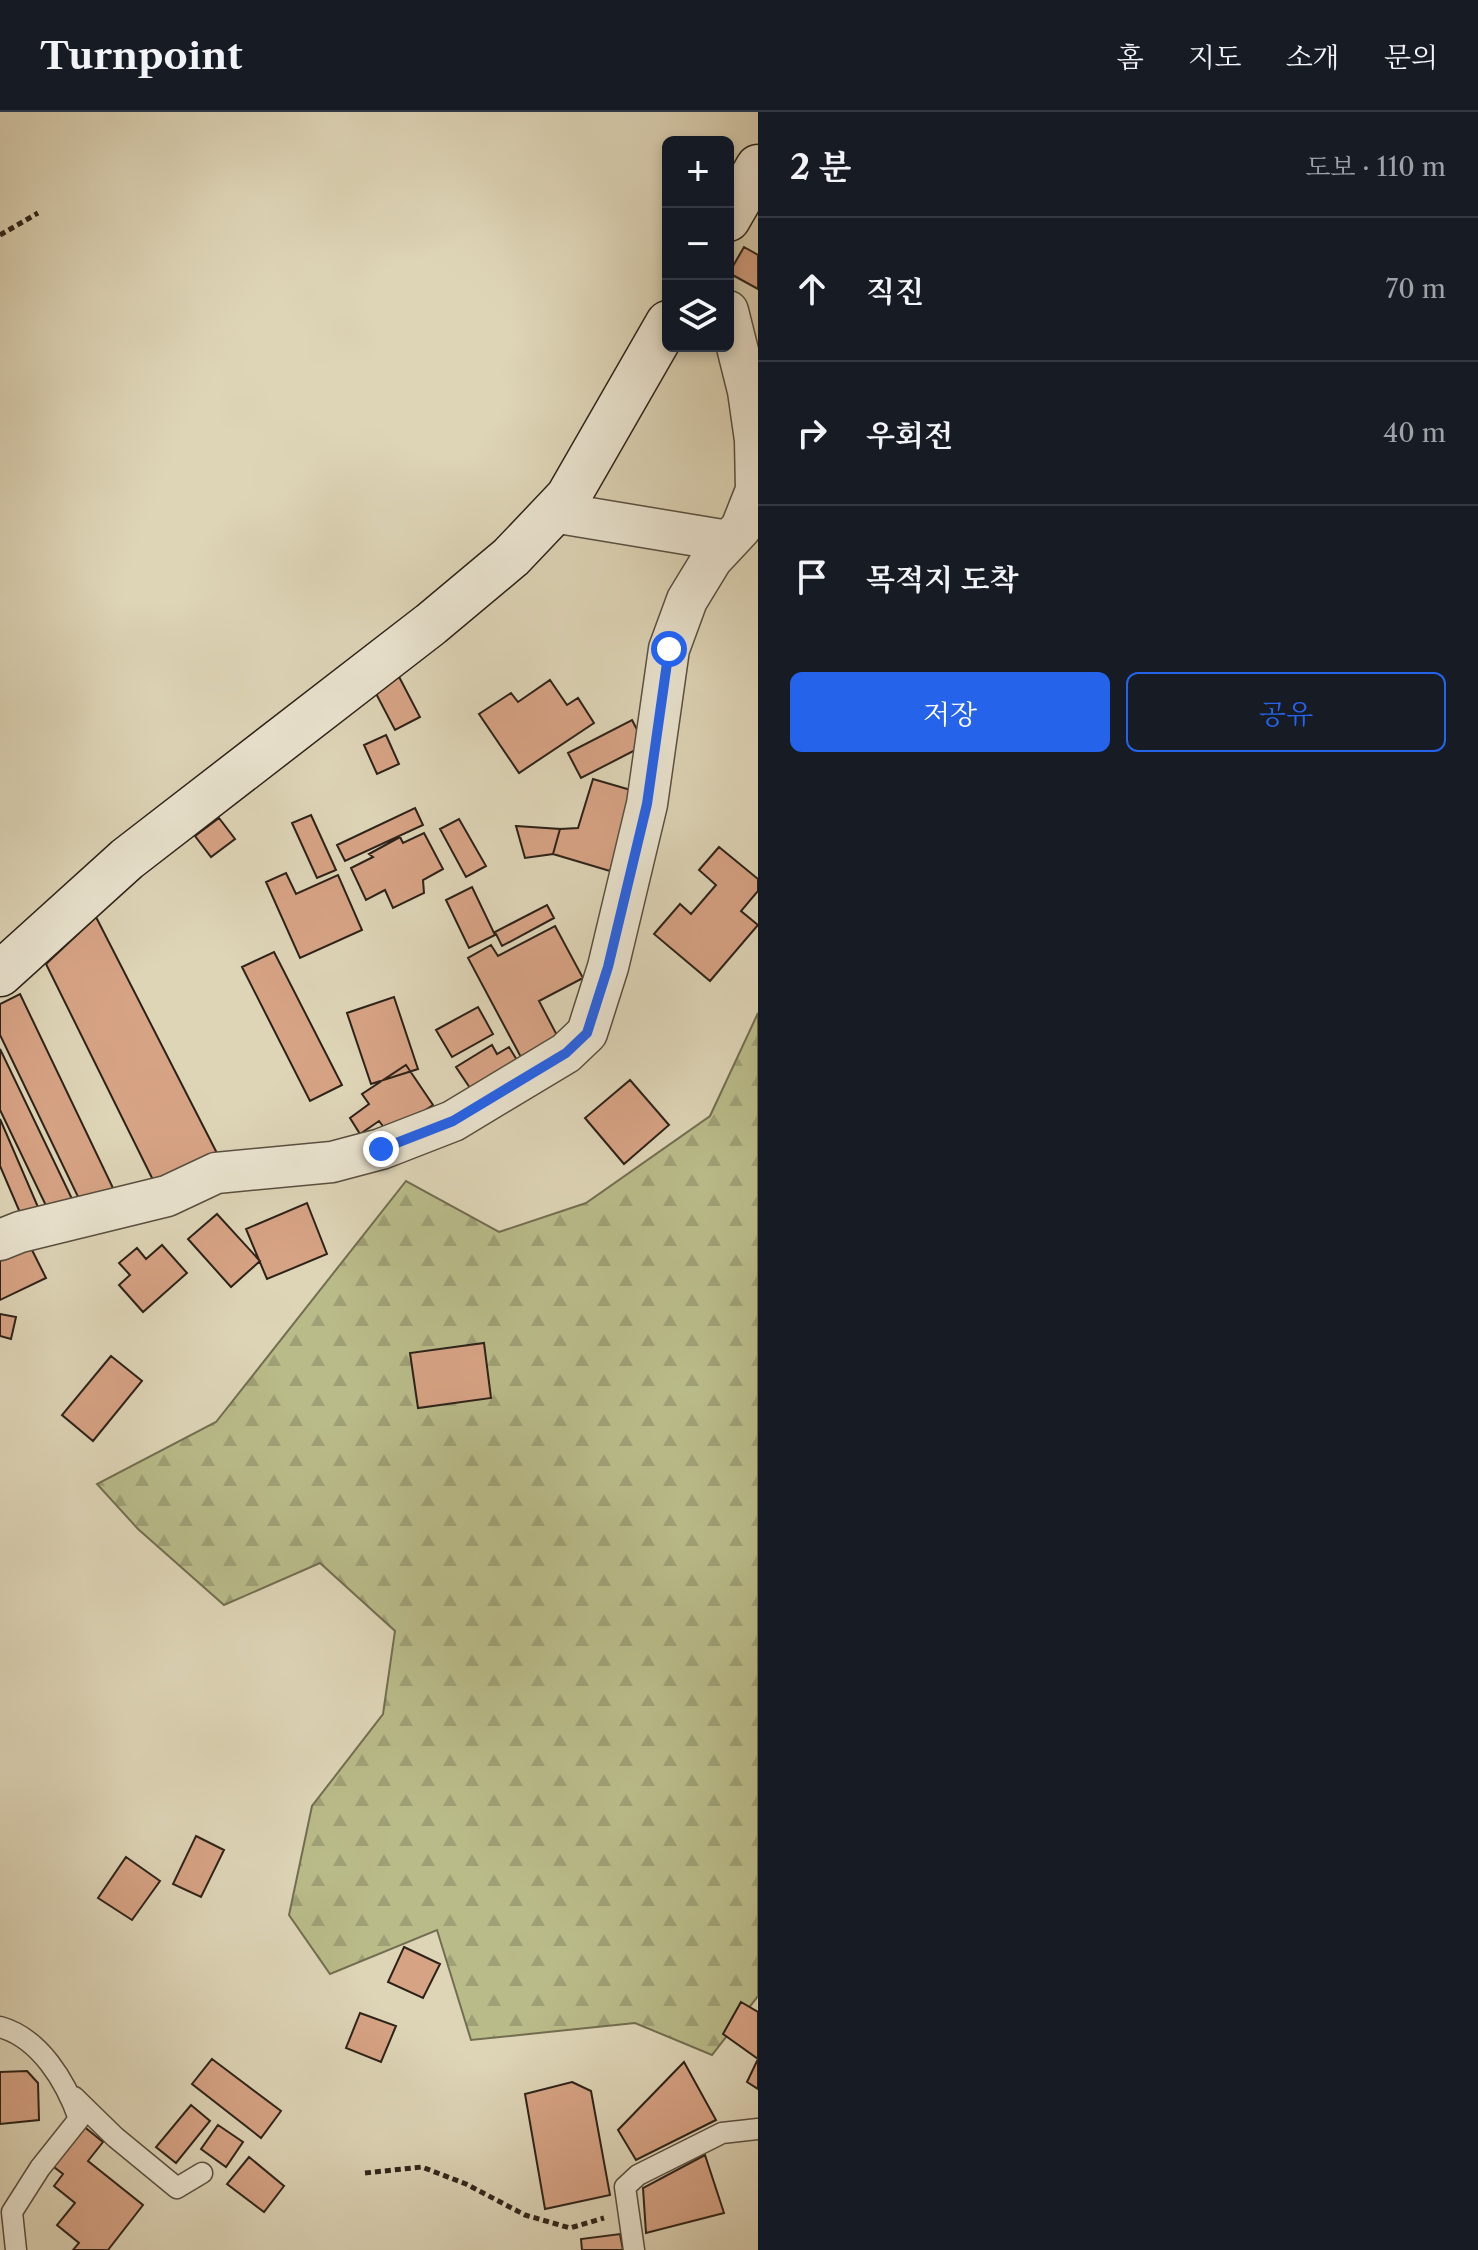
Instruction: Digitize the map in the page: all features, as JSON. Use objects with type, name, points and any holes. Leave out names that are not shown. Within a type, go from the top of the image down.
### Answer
[{"type":"street","points":[[734,209],[758,167]]},
{"type":"street","points":[[0,974],[127,859],[431,624],[511,557],[568,497],[662,333]]},
{"type":"street","points":[[0,1240],[20,1232],[167,1196],[216,1173],[332,1162],[381,1149],[453,1121],[566,1053],[587,1033],[608,967],[647,804],[669,649],[687,600],[712,559],[742,535],[756,490],[755,440],[748,391],[734,335]]},
{"type":"street","points":[[553,512],[742,535]]},
{"type":"lane","points":[[0,2027],[15,2031],[49,2062],[69,2091],[115,2137],[177,2188],[202,2173]]},
{"type":"lane","points":[[16,2250],[12,2212],[40,2168],[79,2119],[69,2091]]},
{"type":"lane","points":[[634,2250],[625,2187],[638,2175],[722,2133],[758,2129]]},
{"type":"path","points":[[0,235],[38,213]]},
{"type":"path","points":[[365,2173],[422,2167],[466,2184],[525,2215],[570,2228],[628,2210]]},
{"type":"green space","points":[[758,1013],[758,1996],[712,2055],[635,2023],[471,2040],[437,1930],[330,1974],[289,1915],[312,1806],[383,1714],[395,1631],[320,1563],[224,1605],[138,1529],[97,1484],[216,1422],[406,1181],[499,1232],[586,1203],[710,1116]]},
{"type":"building","points":[[744,247],[758,255],[758,289],[734,276],[734,264]]},
{"type":"building","points":[[396,671],[420,717],[395,730],[371,684]]},
{"type":"building","points":[[550,680],[567,705],[578,698],[594,723],[519,773],[479,714],[511,693],[518,702]]},
{"type":"building","points":[[632,720],[645,745],[581,778],[568,753]]},
{"type":"building","points":[[386,735],[399,764],[377,774],[364,745]]},
{"type":"building","points":[[593,779],[634,791],[610,871],[553,854],[560,829],[578,828]]},
{"type":"building","points":[[415,808],[423,825],[345,861],[337,845]]},
{"type":"building","points":[[311,815],[336,870],[317,878],[292,823]]},
{"type":"building","points":[[219,818],[235,839],[211,857],[195,836]]},
{"type":"building","points":[[459,819],[486,866],[466,877],[440,829]]},
{"type":"building","points":[[516,826],[560,829],[553,854],[525,858]]},
{"type":"building","points":[[424,833],[443,869],[423,880],[424,893],[393,908],[385,890],[366,900],[351,868],[373,857],[369,854],[400,837],[403,843]]},
{"type":"building","points":[[719,847],[758,879],[758,891],[741,911],[758,925],[710,981],[654,934],[680,904],[691,914],[716,885],[699,870]]},
{"type":"building","points":[[286,873],[296,894],[338,875],[362,930],[300,958],[266,882]]},
{"type":"building","points":[[472,887],[495,935],[469,948],[446,900]]},
{"type":"building","points":[[547,905],[554,918],[502,946],[495,932]]},
{"type":"building","points":[[96,917],[220,1159],[155,1184],[46,964]]},
{"type":"building","points":[[555,926],[583,978],[539,1001],[560,1041],[523,1061],[468,958],[491,945],[498,956]]},
{"type":"building","points":[[274,952],[342,1085],[310,1101],[242,967]]},
{"type":"building","points":[[20,994],[113,1188],[81,1203],[0,1035],[0,1004]]},
{"type":"building","points":[[394,997],[418,1069],[371,1084],[347,1013]]},
{"type":"building","points":[[478,1007],[493,1034],[452,1057],[436,1030]]},
{"type":"building","points":[[492,1045],[497,1054],[509,1047],[520,1065],[474,1094],[456,1067]]},
{"type":"building","points":[[0,1049],[74,1203],[50,1214],[0,1110]]},
{"type":"building","points":[[406,1065],[433,1105],[389,1134],[379,1121],[360,1134],[350,1118],[369,1104],[362,1094]]},
{"type":"building","points":[[630,1080],[669,1125],[624,1164],[585,1118]]},
{"type":"building","points":[[0,1119],[41,1214],[24,1222],[0,1166]]},
{"type":"building","points":[[307,1203],[327,1254],[267,1279],[246,1229]]},
{"type":"building","points":[[217,1214],[260,1261],[231,1287],[188,1239]]},
{"type":"building","points":[[162,1245],[187,1273],[143,1312],[119,1285],[130,1275],[119,1263],[137,1248],[146,1259]]},
{"type":"building","points":[[30,1246],[46,1278],[0,1300],[0,1261]]},
{"type":"building","points":[[0,1314],[16,1317],[11,1339],[0,1336]]},
{"type":"building","points":[[484,1343],[491,1398],[418,1408],[410,1353]]},
{"type":"building","points":[[111,1356],[142,1381],[93,1441],[62,1415]]},
{"type":"building","points":[[196,1836],[224,1850],[201,1897],[173,1884]]},
{"type":"building","points":[[126,1857],[160,1881],[132,1920],[98,1898]]},
{"type":"building","points":[[404,1947],[440,1964],[423,1998],[388,1982]]},
{"type":"building","points":[[741,2002],[758,2012],[758,2059],[723,2034]]},
{"type":"building","points":[[360,2013],[396,2026],[381,2062],[346,2048]]},
{"type":"building","points":[[212,2059],[281,2111],[261,2138],[192,2084]]},
{"type":"building","points":[[758,2059],[758,2089],[747,2082]]},
{"type":"building","points":[[684,2062],[716,2120],[636,2160],[618,2130]]},
{"type":"building","points":[[27,2071],[38,2083],[39,2120],[0,2124],[0,2072]]},
{"type":"building","points":[[572,2082],[591,2091],[610,2195],[545,2209],[525,2094]]},
{"type":"building","points":[[191,2105],[210,2121],[176,2163],[156,2147]]},
{"type":"building","points":[[82,2125],[103,2142],[88,2161],[143,2205],[108,2250],[73,2250],[79,2243],[57,2225],[75,2203],[54,2186],[63,2174],[50,2164]]},
{"type":"building","points":[[218,2125],[243,2142],[226,2167],[201,2149]]},
{"type":"building","points":[[705,2155],[724,2213],[646,2233],[643,2188]]},
{"type":"building","points":[[249,2157],[284,2186],[264,2212],[227,2184]]},
{"type":"building","points":[[620,2234],[623,2250],[582,2250],[581,2239]]},
{"type":"route","points":[[381,1149],[453,1121],[566,1053],[587,1033],[608,967],[647,804],[669,649]]}]
